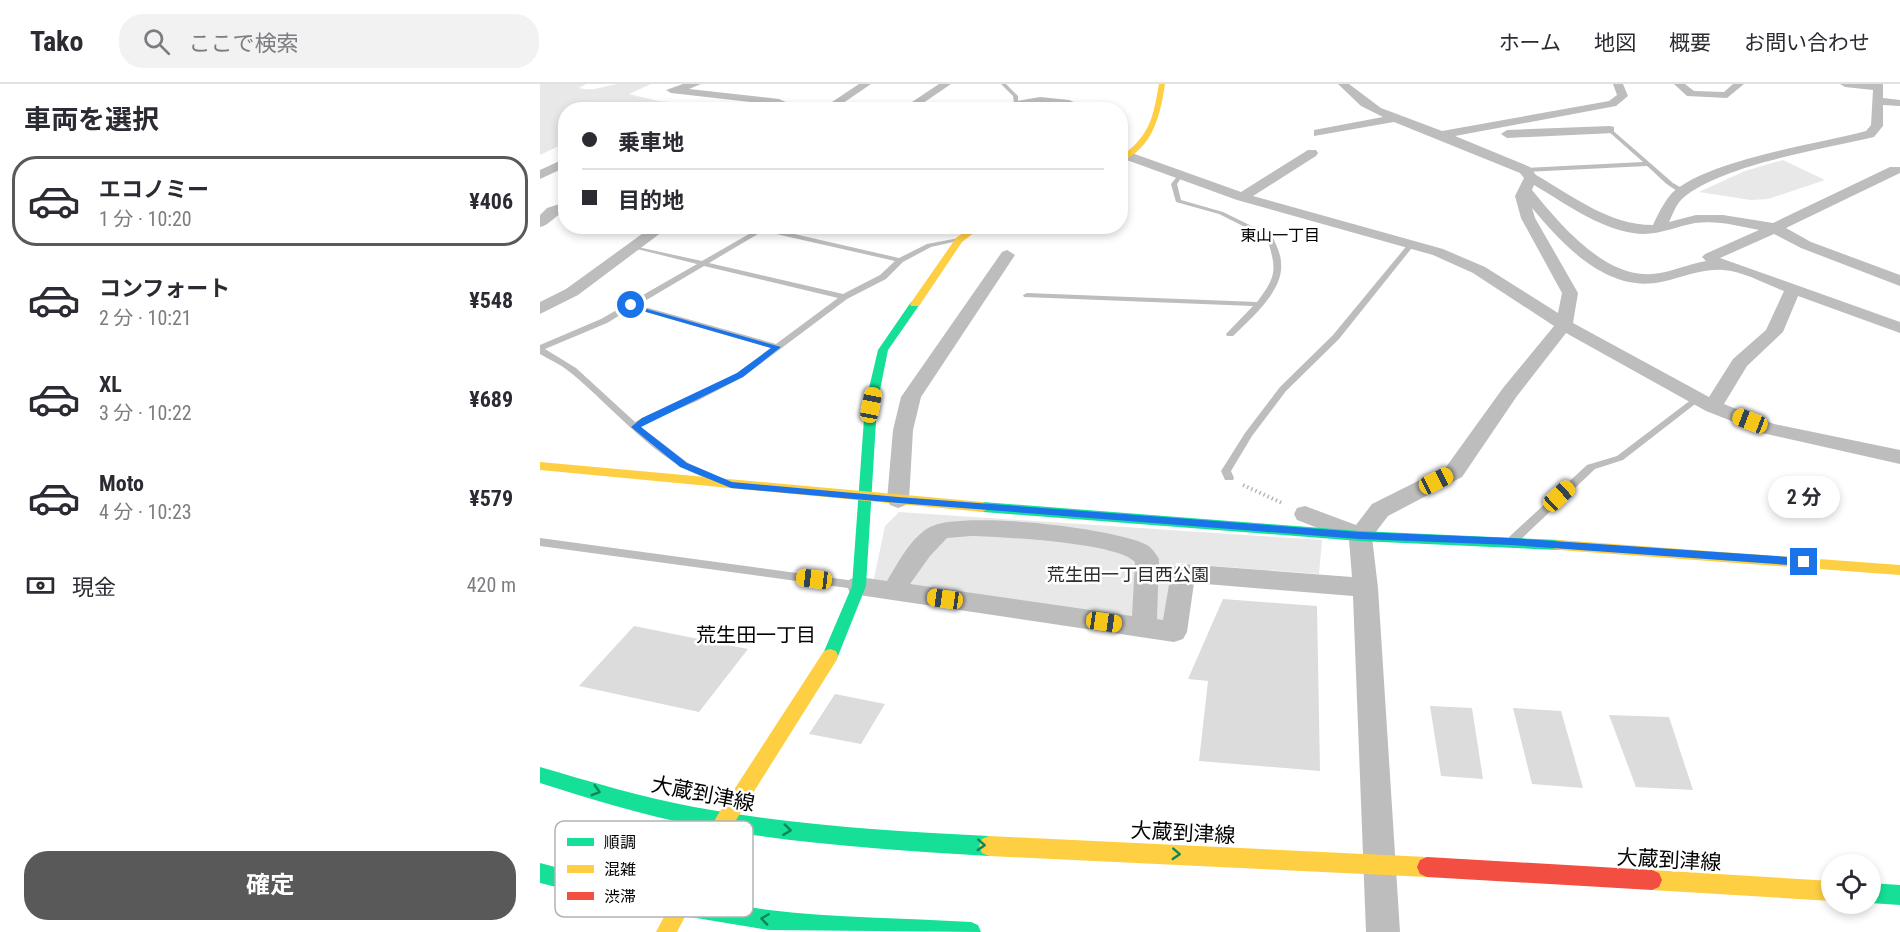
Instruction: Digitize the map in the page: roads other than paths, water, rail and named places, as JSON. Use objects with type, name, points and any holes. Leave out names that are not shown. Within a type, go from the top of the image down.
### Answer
[{"type":"street","points":[[696,84],[671,90],[779,102]]},
{"type":"street","points":[[838,102],[866,84]]},
{"type":"street","points":[[918,102],[946,84]]},
{"type":"street","points":[[1128,155],[1153,135],[1162,84]]},
{"type":"street","points":[[1343,84],[1355,98],[1393,119],[1442,135],[1608,222],[1634,229],[1657,229],[1696,219],[1723,219],[1775,228],[1806,245],[1900,281]]},
{"type":"street","points":[[1442,135],[1612,104],[1623,96],[1618,84]]},
{"type":"street","points":[[1679,84],[1691,94],[1715,95],[1727,95],[1739,84]]},
{"type":"street","points":[[1845,84],[1879,91],[1900,103]]},
{"type":"street","points":[[1657,229],[1678,196],[1733,170],[1802,149],[1870,134],[1877,126],[1879,91]]},
{"type":"street","points":[[1318,132],[1393,119]]},
{"type":"street","points":[[1487,127],[1507,134],[1610,130]]},
{"type":"street","points":[[1242,197],[1312,153]]},
{"type":"street","points":[[1128,159],[1242,197],[1438,252],[1479,270],[1564,325],[1704,403],[1769,429],[1900,457]]},
{"type":"street","points":[[540,175],[558,166]]},
{"type":"street","points":[[1895,170],[1710,257],[1716,263],[1793,288],[1900,328]]},
{"type":"street","points":[[1527,179],[1538,207],[1588,256],[1614,273],[1631,279],[1651,279],[1716,263]]},
{"type":"street","points":[[1383,932],[1376,864],[1366,588],[1360,536],[1380,510],[1454,472],[1510,392],[1564,325],[1570,293],[1528,218],[1522,196],[1527,179]]},
{"type":"street","points":[[540,223],[558,209]]},
{"type":"street","points":[[540,309],[572,292],[652,234]]},
{"type":"street","points":[[725,821],[832,653],[859,586],[871,405],[883,350],[959,240],[968,234]]},
{"type":"street","points":[[898,500],[903,430],[912,398],[1007,255]]},
{"type":"street","points":[[1704,403],[1740,363],[1774,332],[1793,288]]},
{"type":"street","points":[[540,466],[898,500],[1360,536],[1511,541],[1900,570]]},
{"type":"street","points":[[1305,514],[1360,536]]},
{"type":"street","points":[[896,587],[929,542],[944,515]]},
{"type":"street","points":[[929,542],[940,531],[967,526],[1118,543],[1140,552],[1148,559],[1144,622]]},
{"type":"street","points":[[859,586],[1174,632],[1183,573],[1366,588]]},
{"type":"street","name":"大蔵到津線","points":[[540,775],[640,804],[719,821]]},
{"type":"street","name":"大蔵到津線","points":[[753,826],[863,840],[1376,864],[1821,890]]},
{"type":"street","points":[[540,873],[555,877]]},
{"type":"street","points":[[1881,894],[1900,895]]},
{"type":"street","points":[[666,932],[675,917]]},
{"type":"street","points":[[747,917],[771,921],[970,932]]},
{"type":"lane","points":[[1003,84],[1015,96],[1016,102]]},
{"type":"lane","points":[[1610,130],[1646,164],[1685,192]]},
{"type":"lane","points":[[1527,179],[1646,164]]},
{"type":"lane","points":[[1180,175],[1174,184],[1178,201],[1221,213],[1270,237],[1278,266],[1274,280],[1261,304],[1230,334]]},
{"type":"lane","points":[[540,349],[604,321],[755,234]]},
{"type":"lane","points":[[790,234],[900,260]]},
{"type":"lane","points":[[635,427],[645,420],[740,375],[844,297],[883,277],[900,260],[929,245],[959,240]]},
{"type":"lane","points":[[1229,478],[1226,471],[1248,435],[1283,388],[1336,337],[1411,244]]},
{"type":"lane","points":[[635,247],[844,297]]},
{"type":"lane","points":[[1027,295],[1261,304]]},
{"type":"lane","points":[[631,305],[777,347]]},
{"type":"lane","points":[[540,349],[573,370],[635,427],[684,465],[731,485]]},
{"type":"lane","points":[[1511,541],[1591,467],[1620,458],[1704,403]]},
{"type":"lane","points":[[540,542],[859,586]]},
{"type":"district","name":"東山一丁目","points":[[1280,235]]},
{"type":"district","name":"荒生田一丁目","points":[[756,635]]},
{"type":"park label","name":"荒生田一丁目西公園","points":[[1128,574]]}]
